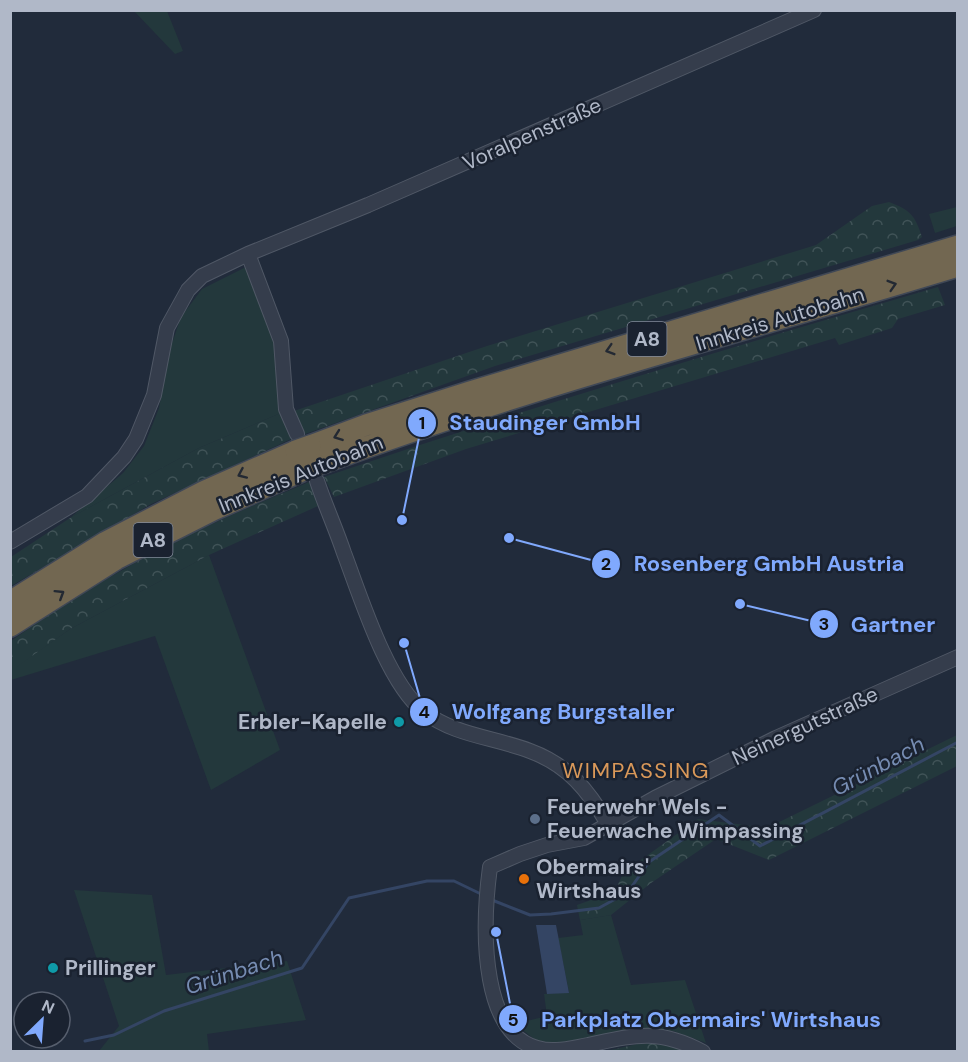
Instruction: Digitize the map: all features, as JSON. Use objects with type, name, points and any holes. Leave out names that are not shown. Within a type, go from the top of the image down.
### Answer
[{"type":"highway","name":"Innkreis Autobahn","points":[[10,626],[116,559],[213,510],[366,425],[470,392],[944,260]]},
{"type":"highway","name":"Innkreis Autobahn","points":[[10,602],[106,542],[205,491],[307,458]]},
{"type":"street","name":"Voralpenstraße","points":[[10,542],[87,496],[124,457],[136,440],[154,395],[167,328],[188,290],[202,276],[248,254],[368,206],[814,10]]},
{"type":"street","points":[[248,254],[281,341],[286,409],[307,458],[370,625],[393,671],[410,697],[422,710],[440,722],[458,731],[529,750],[556,764],[592,797],[608,824]]},
{"type":"street","name":"Neinergutstraße","points":[[703,1052],[674,1039],[653,1035],[629,1036],[553,1050],[526,1044],[514,1036],[506,1027],[488,972],[484,940],[485,904],[490,867],[547,845],[584,838],[655,798],[776,738],[957,657]]},
{"type":"green space","points":[[134,11],[167,11],[183,51],[175,54]]},
{"type":"green space","points":[[889,202],[911,214],[922,237],[495,366],[305,434],[294,411],[487,346],[816,245],[872,206]]},
{"type":"green space","points":[[957,207],[957,226],[935,233],[929,214]]},
{"type":"green space","points":[[246,267],[278,342],[281,413],[199,448],[70,518],[123,473],[144,446],[159,408],[170,349],[181,317],[202,289]]},
{"type":"green space","points":[[938,287],[945,305],[898,319],[892,328],[839,345],[835,338],[466,449],[334,497],[324,477],[630,379]]},
{"type":"green space","points":[[281,413],[291,439],[151,504],[11,586],[11,557],[70,518],[199,448]]},
{"type":"green space","points":[[309,482],[318,506],[209,555],[70,629],[11,671],[11,641],[58,609],[182,538]]},
{"type":"green space","points":[[209,555],[280,750],[211,790],[155,636],[11,680],[10,671],[70,629]]},
{"type":"green space","points":[[957,735],[957,766],[769,860],[716,839],[651,883],[611,915],[580,920],[577,905],[614,892],[624,872],[698,819],[767,828]]},
{"type":"green space","points":[[74,890],[152,895],[166,975],[287,961],[306,1020],[207,1034],[209,1051],[99,1051],[119,1026]]},
{"type":"green space","points":[[611,915],[631,985],[685,980],[706,1043],[673,1031],[635,1029],[543,1046],[515,1024],[547,1016],[544,994],[569,992],[558,938],[583,935],[580,920]]},
{"type":"green space","points":[[642,1043],[675,1045],[689,1052],[602,1052]]},
{"type":"water","points":[[536,925],[556,925],[569,993],[547,994]]},
{"type":"waterway","name":"Grünbach","points":[[492,900],[530,915],[599,908],[628,892],[649,862],[719,815],[760,846],[958,742]]},
{"type":"waterway","name":"Grünbach","points":[[85,1041],[114,1035],[164,1011],[302,968],[349,898],[427,881],[454,881],[483,895]]},
{"type":"place","name":"Staudinger GmbH","points":[[402,520]]},
{"type":"place","name":"Rosenberg GmbH Austria","points":[[509,538]]},
{"type":"place","name":"Gartner","points":[[740,604]]},
{"type":"place","name":"Wolfgang Burgstaller","points":[[404,643]]},
{"type":"place","name":"Erbler-Kapelle","points":[[399,722]]},
{"type":"place","name":"Feuerwehr Wels - Feuerwache Wimpassing","points":[[535,819]]},
{"type":"place","name":"Obermairs' Wirtshaus","points":[[524,879]]},
{"type":"place","name":"Parkplatz Obermairs' Wirtshaus","points":[[496,932]]},
{"type":"place","name":"Prillinger","points":[[53,968]]},
{"type":"district","name":"WIMPASSING","points":[[636,770]]}]
